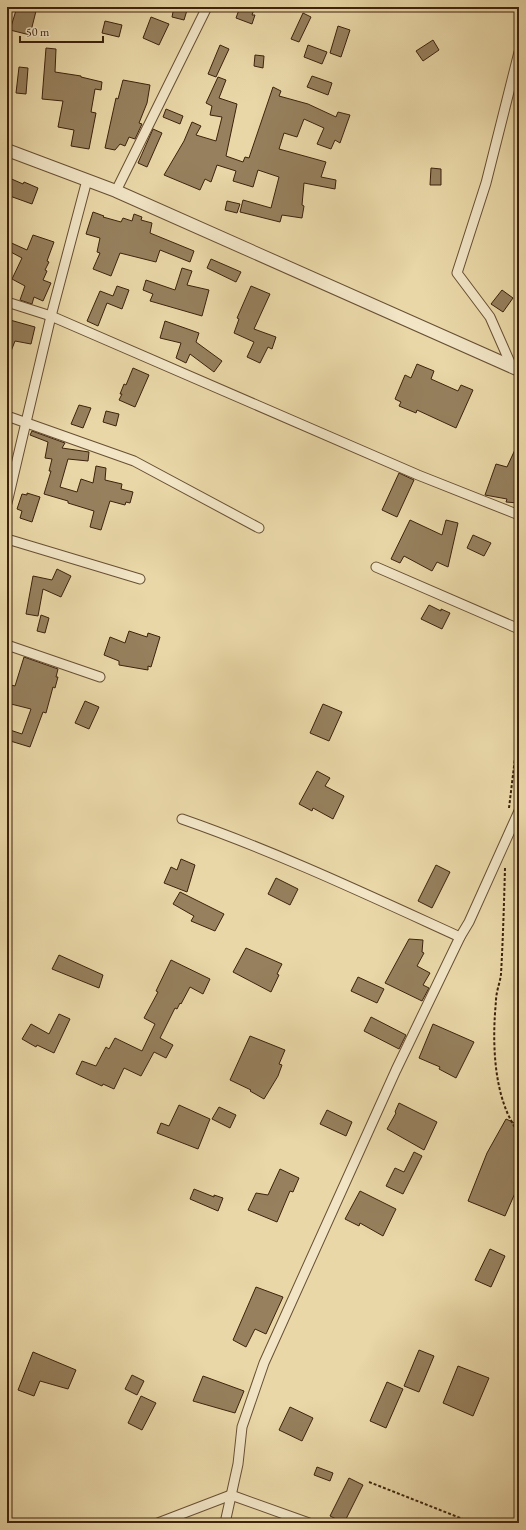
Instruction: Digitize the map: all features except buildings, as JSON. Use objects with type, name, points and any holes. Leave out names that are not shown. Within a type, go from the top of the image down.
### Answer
[{"type":"street","points":[[116,191],[207,7]]},
{"type":"street","points":[[516,369],[490,317],[458,273],[486,183],[519,52]]},
{"type":"street","points":[[7,150],[116,191],[516,369]]},
{"type":"street","points":[[7,503],[51,316],[86,180]]},
{"type":"street","points":[[7,302],[51,316],[397,466],[519,515]]},
{"type":"street","points":[[7,416],[134,461],[259,528]]},
{"type":"street","points":[[7,539],[140,578]]},
{"type":"street","points":[[376,568],[519,629]]},
{"type":"street","points":[[7,645],[100,677]]},
{"type":"street","points":[[225,1523],[238,1464],[242,1428],[264,1363],[396,1070],[460,937],[469,922],[519,811]]},
{"type":"street","points":[[182,819],[229,835],[343,884],[460,937]]},
{"type":"street","points":[[158,1523],[231,1495],[308,1523]]},
{"type":"path","points":[[509,810],[519,725]]},
{"type":"path","points":[[505,863],[503,944],[500,981],[496,1000],[496,1069],[503,1105],[519,1133]]},
{"type":"path","points":[[370,1482],[473,1523]]}]
